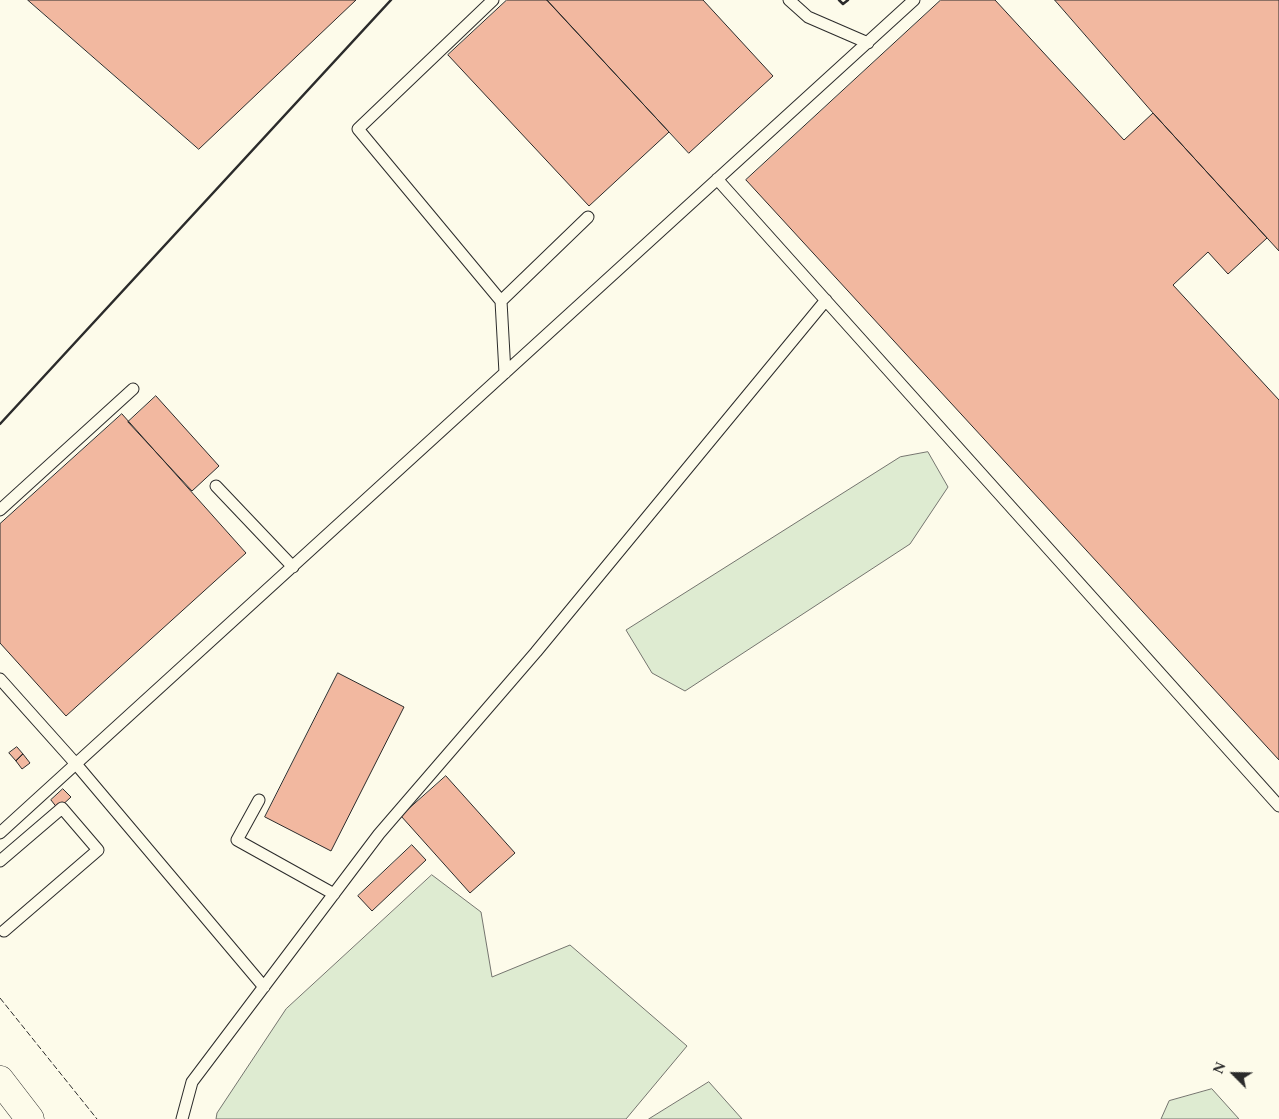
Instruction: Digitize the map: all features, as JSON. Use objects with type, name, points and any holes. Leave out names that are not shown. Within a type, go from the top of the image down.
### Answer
[{"type":"main road","points":[[0,1080],[30,1119]]},
{"type":"lane","points":[[493,0],[358,129],[501,301],[504,373]]},
{"type":"lane","points":[[789,0],[808,17],[868,42]]},
{"type":"lane","points":[[0,833],[914,0]]},
{"type":"lane","points":[[718,180],[1279,806]]},
{"type":"lane","points":[[501,301],[588,217]]},
{"type":"lane","points":[[182,1119],[192,1082],[379,834],[536,652],[826,300]]},
{"type":"lane","points":[[0,510],[133,389]]},
{"type":"lane","points":[[216,486],[293,567]]},
{"type":"lane","points":[[0,679],[76,764],[264,987]]},
{"type":"lane","points":[[259,800],[237,840],[334,894]]},
{"type":"lane","points":[[2,855],[62,808],[98,850],[4,931]]},
{"type":"green space","points":[[928,452],[948,487],[910,544],[685,691],[652,673],[626,630],[900,457]]},
{"type":"green space","points":[[432,875],[481,912],[492,977],[570,945],[687,1046],[626,1119],[216,1119],[217,1113],[286,1009]]},
{"type":"green space","points":[[709,1082],[742,1119],[649,1119]]},
{"type":"green space","points":[[1212,1089],[1239,1119],[1161,1119],[1169,1101]]},
{"type":"building","points":[[28,0],[356,0],[199,149]]},
{"type":"building","points":[[507,0],[547,0],[669,132],[589,206],[448,55]]},
{"type":"building","points":[[547,0],[703,0],[773,76],[689,153]]},
{"type":"building","points":[[941,0],[995,0],[1124,140],[1153,113],[1267,238],[1228,274],[1208,252],[1173,285],[1279,400],[1279,760],[746,180]]},
{"type":"building","points":[[1055,0],[1279,0],[1279,251],[1153,113]]},
{"type":"building","points":[[156,396],[219,466],[192,491],[128,422]]},
{"type":"building","points":[[122,414],[246,553],[66,716],[0,643],[0,524]]},
{"type":"building","points":[[338,673],[404,707],[331,851],[265,817]]},
{"type":"building","points":[[17,747],[23,754],[16,761],[9,753]]},
{"type":"building","points":[[23,754],[30,763],[22,769],[16,761]]},
{"type":"building","points":[[446,776],[515,853],[470,893],[401,816]]},
{"type":"building","points":[[63,789],[71,797],[58,809],[51,800]]},
{"type":"building","points":[[412,845],[426,860],[372,911],[358,896]]},
{"type":"fence","points":[[0,424],[391,0]]},
{"type":"fence","points":[[839,0],[843,4],[848,0]]},
{"type":"fence","points":[[0,998],[97,1119]]},
{"type":"wall","points":[[0,424],[391,0]]},
{"type":"wall","points":[[839,0],[843,4],[848,0]]}]
